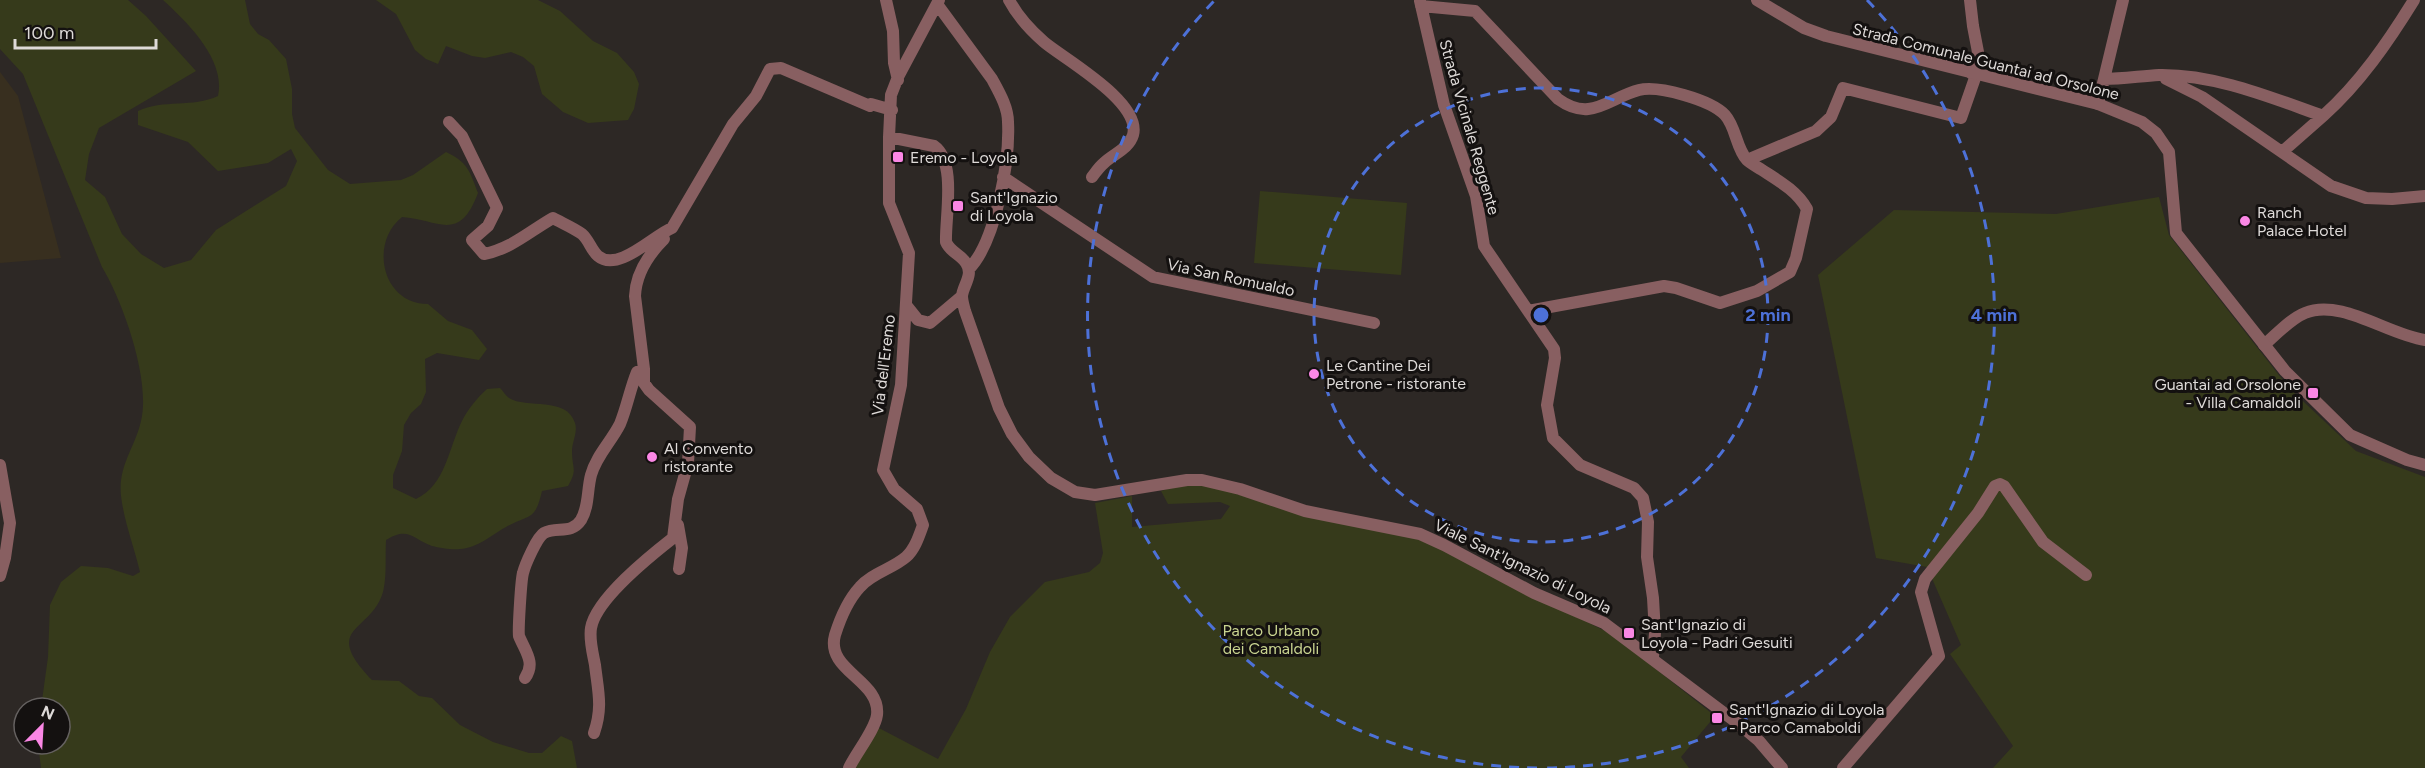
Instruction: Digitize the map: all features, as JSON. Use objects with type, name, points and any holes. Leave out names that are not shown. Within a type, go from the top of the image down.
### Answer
[{"type":"street","points":[[886,0],[893,31],[894,63],[898,77]]},
{"type":"street","points":[[1009,0],[1020,20],[1045,43],[1105,86],[1127,112],[1133,127],[1133,134],[1121,151],[1105,161],[1092,177]]},
{"type":"street","name":"Strada Comunale Guantai ad Orsolone","points":[[1757,0],[1804,28],[1826,36],[2098,104],[2142,122],[2156,134],[2169,152],[2176,233],[2285,371],[2350,435],[2407,460],[2425,465]]},
{"type":"street","points":[[1747,160],[1816,131],[1831,117],[1843,88],[1961,118],[1978,52],[1972,26],[1970,0]]},
{"type":"street","points":[[2098,104],[2123,0]]},
{"type":"street","points":[[2282,152],[2345,97],[2363,75],[2414,0]]},
{"type":"street","points":[[889,137],[925,143],[939,149],[949,190],[945,242],[950,250],[966,262],[969,269],[979,256],[995,216],[1007,156],[1009,121],[1000,93],[938,2],[898,77]]},
{"type":"street","points":[[1420,3],[1475,10],[1558,99],[1573,108],[1592,110],[1639,90],[1655,88],[1716,107],[1726,116],[1747,160],[1790,189],[1801,199],[1807,209],[1796,258],[1790,272],[1757,291],[1720,303],[1664,286],[1527,311]]},
{"type":"street","name":"Strada Vicinale Reggente","points":[[1420,3],[1444,105],[1476,196],[1484,246],[1554,349],[1555,358],[1547,405],[1553,438],[1580,465],[1634,488],[1643,498],[1648,522],[1647,557],[1654,621],[1653,657]]},
{"type":"street","points":[[594,733],[601,701],[591,635],[593,620],[608,596],[673,538],[678,499],[688,463],[690,427],[649,390],[644,382],[635,296],[636,284],[653,250],[672,228],[733,124],[756,96],[770,69],[781,68],[870,106],[871,104],[892,110]]},
{"type":"street","points":[[2104,80],[2160,75],[2208,81],[2250,91],[2323,116]]},
{"type":"street","points":[[2160,75],[2202,97],[2331,186],[2366,198],[2392,199],[2425,196]]},
{"type":"street","name":"Via dell'Eremo","points":[[849,768],[875,722],[876,703],[870,690],[837,659],[834,650],[835,638],[850,600],[861,586],[907,556],[916,543],[923,525],[917,509],[894,489],[883,470],[901,385],[909,253],[889,203],[891,95],[898,77]]},
{"type":"street","points":[[449,122],[462,136],[496,208],[488,226],[472,240],[484,254],[509,246],[554,218],[583,235],[595,254],[603,260],[610,261],[621,259],[649,243],[661,232],[672,228]]},
{"type":"street","name":"Via San Romualdo","points":[[1003,177],[1153,277],[1374,323]]},
{"type":"street","name":"Viale Sant'Ignazio di Loyola","points":[[969,269],[967,284],[962,296],[965,311],[999,408],[1012,434],[1029,457],[1044,471],[1075,492],[1095,495],[1187,480],[1203,480],[1240,489],[1305,511],[1420,534],[1444,544],[1533,593],[1604,623],[1653,657],[1759,741],[1782,768]]},
{"type":"street","points":[[906,305],[918,320],[930,323],[962,296]]},
{"type":"street","points":[[2264,345],[2302,314],[2321,308],[2345,312],[2412,338],[2425,340]]},
{"type":"street","points":[[525,678],[529,672],[530,659],[519,635],[521,579],[527,562],[544,533],[571,529],[581,520],[591,474],[598,458],[619,425],[637,372],[644,369]]},
{"type":"street","points":[[0,465],[10,523],[0,576]]},
{"type":"street","points":[[1843,768],[1939,656],[1921,592],[1925,579],[1978,513],[1995,486],[2000,484],[2004,486],[2043,542],[2086,575]]},
{"type":"street","points":[[677,518],[682,548],[679,569]]},
{"type":"shaded area","points":[[0,72],[18,96],[61,258],[0,263]]},
{"type":"green space","points":[[0,0],[128,0],[146,16],[196,71],[99,128],[89,154],[85,180],[105,197],[122,234],[141,254],[164,268],[191,260],[216,230],[286,186],[297,161],[291,149],[268,163],[218,171],[188,142],[138,125],[138,111],[148,107],[198,102],[218,96],[219,82],[211,56],[193,31],[163,0],[245,0],[250,24],[286,59],[292,89],[292,114],[295,128],[328,170],[350,184],[401,180],[413,175],[446,152],[464,164],[478,193],[471,209],[463,219],[455,224],[437,224],[402,217],[392,228],[386,242],[385,270],[391,283],[400,294],[412,301],[428,304],[448,321],[472,330],[487,349],[479,360],[437,353],[425,359],[426,392],[421,404],[411,413],[404,425],[402,451],[393,475],[393,488],[416,499],[426,493],[440,476],[457,432],[470,408],[487,389],[500,388],[508,397],[516,401],[555,406],[571,415],[576,426],[572,451],[573,476],[568,486],[542,491],[537,508],[530,516],[473,546],[450,549],[432,546],[405,534],[386,540],[383,592],[377,605],[349,639],[350,649],[357,662],[372,680],[399,681],[419,696],[432,698],[460,725],[493,742],[529,753],[542,753],[561,736],[572,741],[577,768],[41,768],[40,756],[72,756],[72,696],[43,696],[48,657],[50,605],[61,582],[81,566],[108,568],[133,576],[140,572],[124,515],[121,485],[124,466],[141,421],[142,385],[139,363],[126,320],[23,74],[0,49]]},
{"type":"green space","points":[[376,0],[538,0],[560,11],[593,41],[617,53],[634,72],[639,84],[634,109],[628,120],[588,123],[563,112],[542,94],[534,66],[523,57],[511,52],[485,58],[472,56],[446,46],[438,64],[426,59],[415,50],[396,14]]},
{"type":"green space","points":[[1260,191],[1407,203],[1401,275],[1254,263]]},
{"type":"green space","points":[[2159,197],[2169,235],[2289,388],[2356,451],[2425,477],[2425,768],[1993,768],[2013,746],[1950,654],[1961,645],[1927,567],[1876,558],[1818,275],[1894,210],[2056,214]]},
{"type":"green space","name":"Parco Urbano dei Camaldoli","points":[[1180,485],[1213,485],[1307,516],[1414,538],[1436,546],[1613,635],[1715,716],[1681,757],[1689,768],[854,768],[877,727],[938,759],[966,709],[990,652],[1010,617],[1045,582],[1089,572],[1100,563],[1103,553],[1095,503],[1132,496],[1132,527],[1221,519],[1230,506],[1220,502],[1168,504],[1161,491]]},
{"type":"place","name":"Eremo - Loyola","points":[[898,157]]},
{"type":"place","name":"Sant'Ignazio di Loyola","points":[[958,206]]},
{"type":"place","name":"Ranch Palace Hotel","points":[[2245,221]]},
{"type":"place","name":"Le Cantine Dei Petrone - ristorante","points":[[1314,374]]},
{"type":"place","name":"Guantai ad Orsolone - Villa Camaldoli","points":[[2313,393]]},
{"type":"place","name":"Al Convento ristorante","points":[[652,457]]},
{"type":"place","name":"Sant'Ignazio di Loyola - Padri Gesuiti","points":[[1629,633]]},
{"type":"place","name":"Sant'Ignazio di Loyola - Parco Camaboldi","points":[[1717,718]]}]
